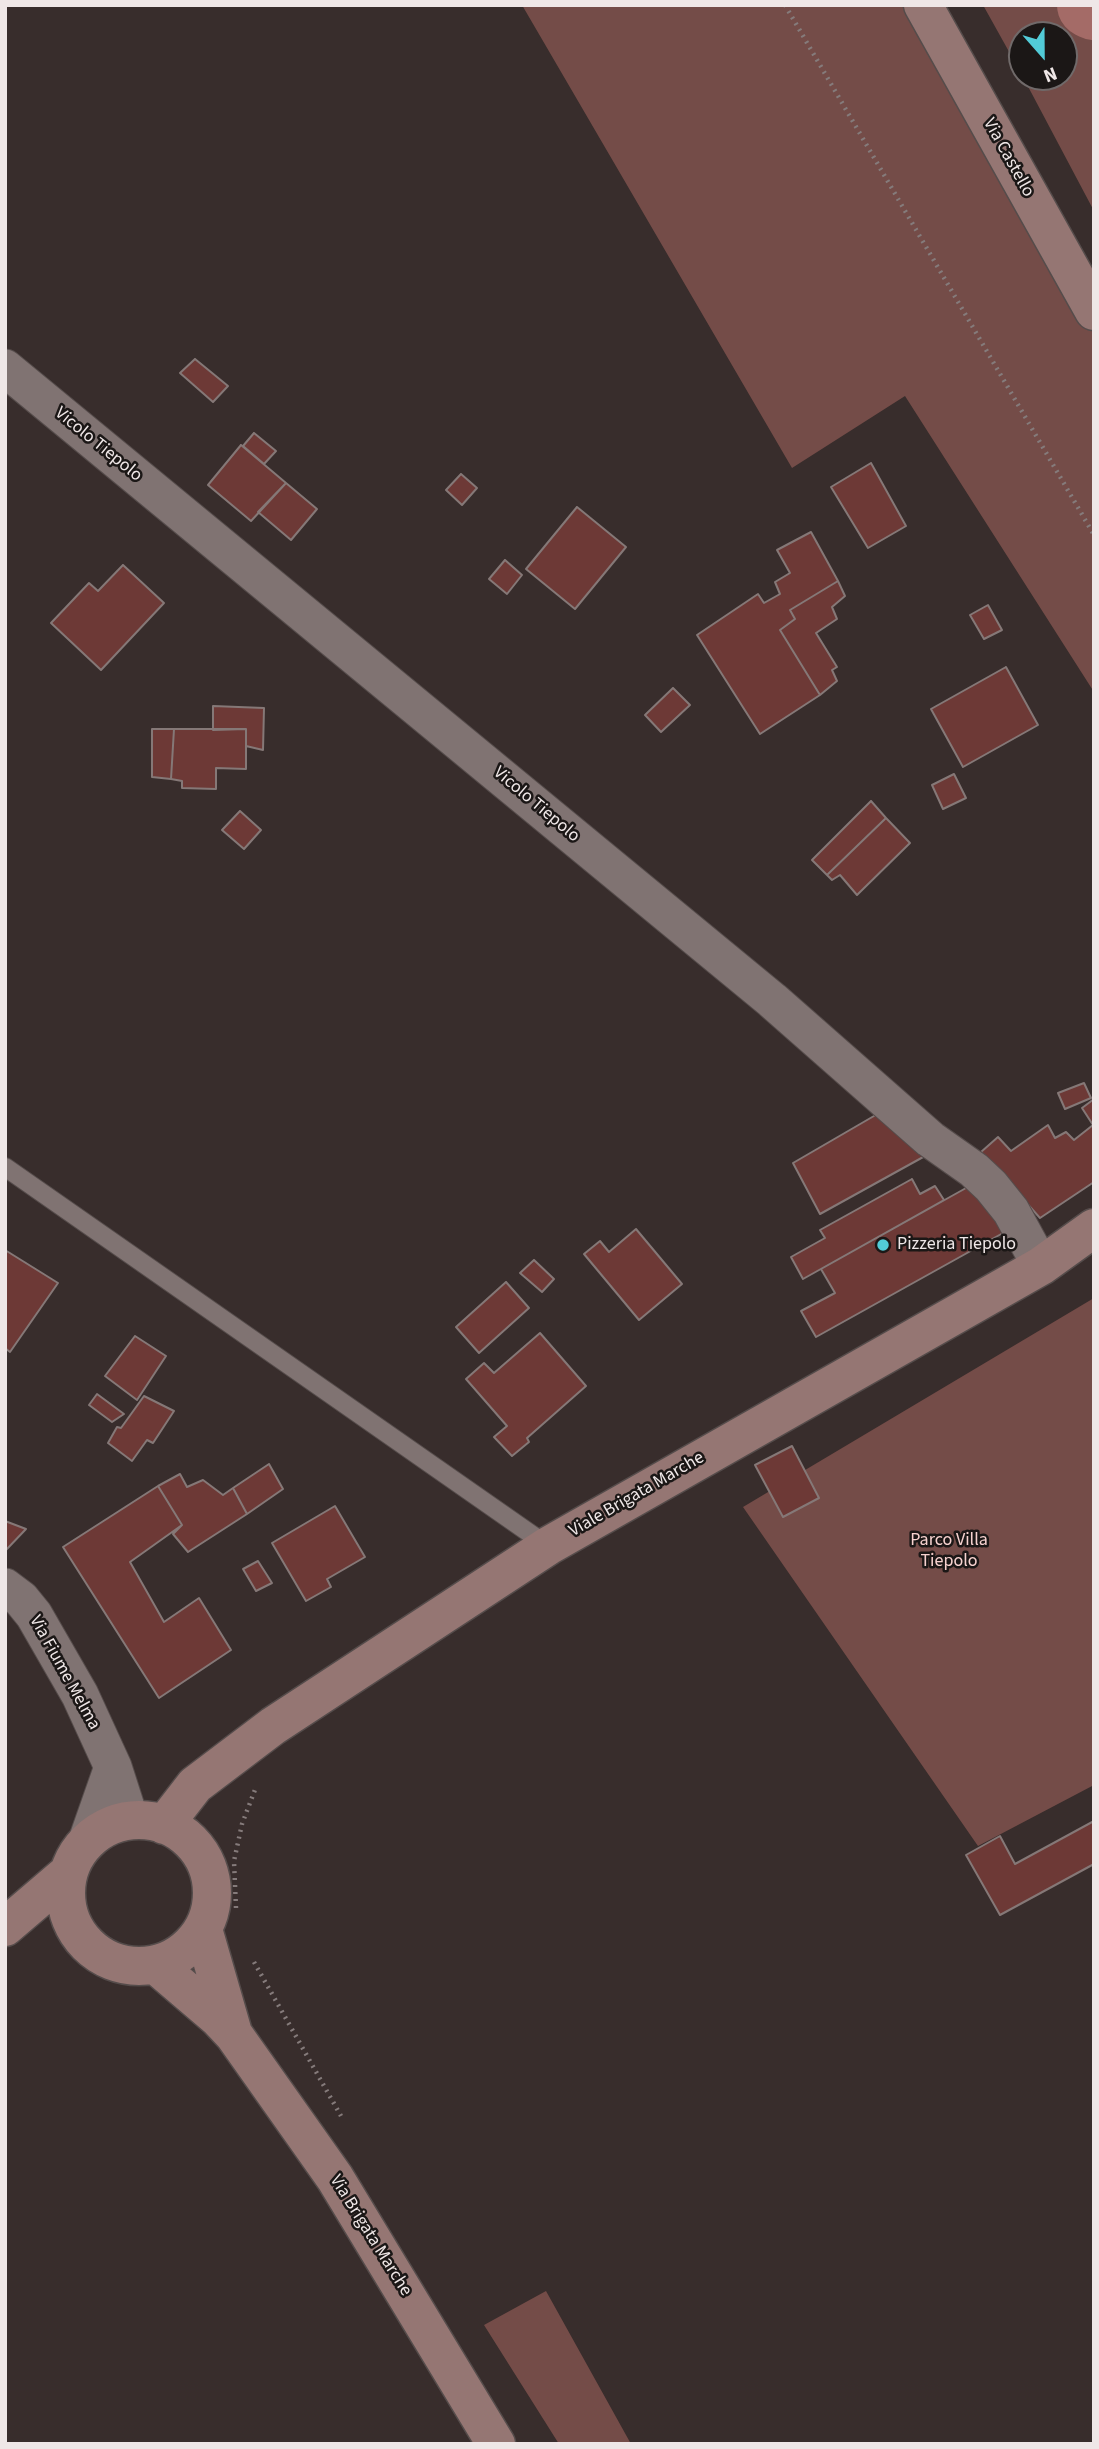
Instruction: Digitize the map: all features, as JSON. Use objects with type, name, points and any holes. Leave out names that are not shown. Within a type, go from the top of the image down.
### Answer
[{"type":"street","name":"Via Castello","points":[[923,5],[1094,310]]},
{"type":"street","name":"Vicolo Tiepolo","points":[[5,368],[772,1000],[930,1139],[974,1170],[991,1186],[1011,1212],[1041,1266]]},
{"type":"street","name":"Viale Brigata Marche","points":[[147,1822],[273,1726],[548,1546],[1041,1266],[1094,1228]]},
{"type":"street","name":"Via Fiume Melma","points":[[5,1587],[21,1599],[46,1635],[80,1695],[113,1767],[147,1822]]},
{"type":"street","points":[[113,1767],[87,1840],[75,1856],[67,1874],[65,1900],[72,1924],[86,1945],[107,1960],[131,1966],[156,1965],[175,1957],[191,1945],[203,1929],[210,1910],[212,1890],[208,1870],[200,1852],[195,1785]]},
{"type":"street","points":[[87,1840],[115,1824],[147,1822],[184,1836],[200,1852]]},
{"type":"street","points":[[5,1927],[67,1874]]},
{"type":"street","points":[[5,1936],[72,1924]]},
{"type":"street","name":"Via Brigata Marche","points":[[203,1929],[234,2035]]},
{"type":"street","name":"Via Brigata Marche","points":[[156,1965],[234,2035],[335,2178],[496,2444]]},
{"type":"lane","points":[[5,1167],[548,1546]]},
{"type":"path","points":[[785,5],[1094,535]]},
{"type":"path","points":[[236,1909],[234,1861],[242,1824],[256,1785]]},
{"type":"path","points":[[251,1954],[345,2123]]},
{"type":"green space","points":[[522,5],[920,5],[1094,321],[1094,692],[905,396],[792,468]]},
{"type":"green space","points":[[983,5],[1084,5],[1094,14],[1094,211],[1030,91],[1078,91],[1078,21],[1008,21],[1008,50]]},
{"type":"green space","name":"Parco Villa Tiepolo","points":[[1094,1298],[1094,1785],[978,1846],[743,1507]]},
{"type":"green space","points":[[546,2291],[631,2444],[559,2444],[484,2325]]},
{"type":"building","points":[[195,359],[228,386],[213,402],[180,373]]},
{"type":"building","points":[[254,433],[276,451],[264,464],[243,446]]},
{"type":"building","points":[[241,445],[286,483],[251,521],[208,485]]},
{"type":"building","points":[[871,463],[906,526],[868,548],[831,487]]},
{"type":"building","points":[[461,474],[477,488],[462,505],[446,490]]},
{"type":"building","points":[[286,483],[317,509],[291,540],[258,512]]},
{"type":"building","points":[[577,507],[626,547],[575,609],[526,569]]},
{"type":"building","points":[[811,532],[838,581],[790,610],[795,619],[780,630],[820,695],[760,734],[697,635],[758,594],[764,603],[780,594],[775,582],[790,573],[777,550]]},
{"type":"building","points":[[505,560],[522,575],[507,594],[489,579]]},
{"type":"building","points":[[123,565],[164,603],[101,670],[51,623],[89,583],[98,591]]},
{"type":"building","points":[[838,581],[845,596],[832,607],[837,619],[816,633],[837,667],[832,670],[837,681],[820,695],[780,630],[795,619],[790,610]]},
{"type":"building","points":[[988,605],[1002,630],[984,639],[970,615]]},
{"type":"building","points":[[1006,667],[1038,725],[963,767],[931,709]]},
{"type":"building","points":[[673,688],[690,705],[661,732],[645,715]]},
{"type":"building","points":[[213,706],[264,708],[263,750],[246,746],[246,729],[213,730]]},
{"type":"building","points":[[152,729],[174,729],[171,779],[152,777]]},
{"type":"building","points":[[174,729],[246,729],[246,769],[216,768],[216,789],[182,788],[182,781],[171,779]]},
{"type":"building","points":[[954,774],[966,798],[943,809],[932,785]]},
{"type":"building","points":[[871,801],[886,818],[827,875],[812,860]]},
{"type":"building","points":[[240,811],[261,830],[244,849],[222,830]]},
{"type":"building","points":[[886,818],[910,843],[857,895],[840,875],[832,880],[827,875]]},
{"type":"building","points":[[1084,1083],[1091,1098],[1065,1109],[1058,1093]]},
{"type":"building","points":[[1094,1099],[1094,1182],[1040,1218],[981,1152],[998,1137],[1011,1151],[1048,1125],[1055,1138],[1066,1132],[1074,1140],[1093,1125],[1082,1108]]},
{"type":"building","points":[[886,1109],[925,1156],[820,1214],[793,1163]]},
{"type":"building","points":[[912,1179],[920,1194],[935,1186],[944,1200],[803,1279],[791,1257],[825,1238],[820,1230]]},
{"type":"building","points":[[975,1183],[1003,1233],[816,1337],[801,1311],[835,1293],[821,1269]]},
{"type":"building","points":[[636,1229],[682,1284],[639,1320],[584,1254],[600,1241],[609,1252]]},
{"type":"building","points":[[5,1250],[58,1283],[10,1352],[5,1348]]},
{"type":"building","points":[[534,1260],[554,1279],[542,1292],[520,1273]]},
{"type":"building","points":[[506,1282],[529,1308],[479,1353],[456,1327]]},
{"type":"building","points":[[540,1333],[586,1386],[527,1438],[529,1442],[512,1456],[494,1437],[507,1426],[466,1379],[484,1363],[494,1373]]},
{"type":"building","points":[[135,1336],[166,1356],[137,1400],[105,1376]]},
{"type":"building","points":[[97,1394],[124,1414],[112,1422],[89,1405]]},
{"type":"building","points":[[144,1396],[174,1411],[153,1443],[147,1440],[132,1461],[108,1443],[117,1427],[121,1428]]},
{"type":"building","points":[[792,1446],[819,1498],[783,1517],[755,1465]]},
{"type":"building","points":[[269,1464],[283,1489],[247,1514],[233,1488]]},
{"type":"building","points":[[180,1474],[187,1487],[203,1480],[223,1495],[233,1488],[247,1514],[188,1552],[173,1534],[182,1525],[158,1486]]},
{"type":"building","points":[[158,1486],[182,1525],[130,1562],[164,1622],[199,1598],[231,1650],[159,1698],[63,1547]]},
{"type":"building","points":[[335,1506],[365,1557],[327,1579],[331,1587],[306,1601],[272,1543]]},
{"type":"building","points":[[5,1521],[26,1529],[6,1550],[5,1549]]},
{"type":"building","points":[[258,1561],[272,1583],[256,1591],[243,1569]]},
{"type":"building","points":[[1094,1821],[1094,1864],[1000,1915],[966,1855],[1000,1836],[1015,1864]]},
{"type":"waterway","points":[[1090,5],[1094,7]]},
{"type":"place","name":"Pizzeria Tiepolo","points":[[883,1245]]}]
